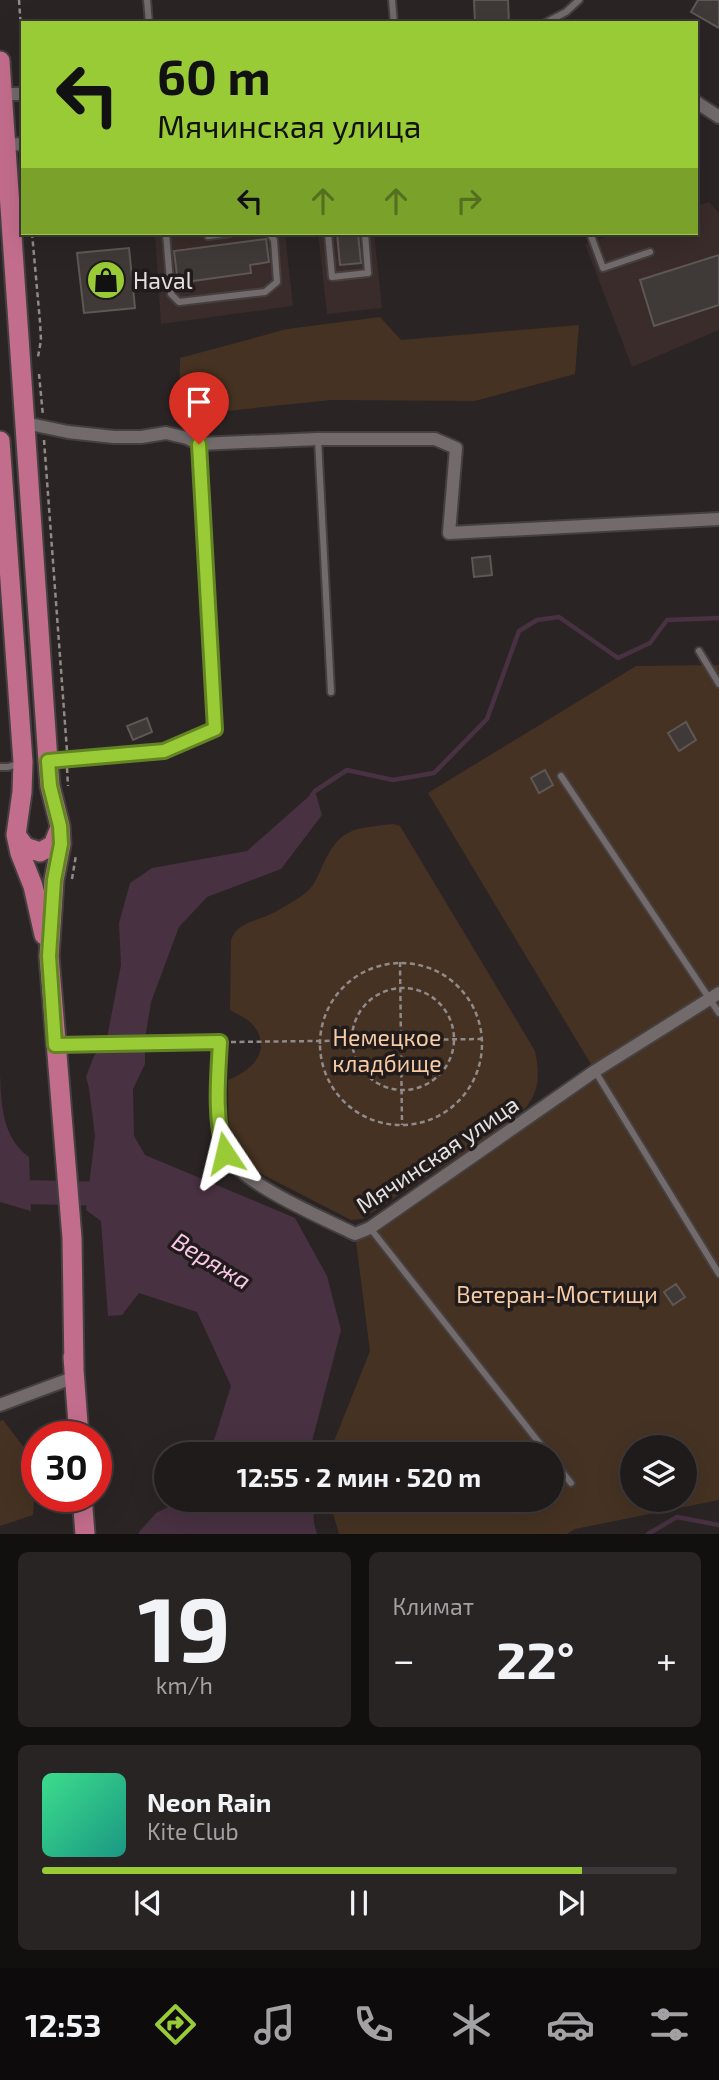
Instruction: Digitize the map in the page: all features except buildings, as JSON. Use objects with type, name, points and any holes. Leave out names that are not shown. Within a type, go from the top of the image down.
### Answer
[{"type":"main road","points":[[0,61],[34,425],[57,760],[50,786],[60,826],[61,844],[54,880],[49,956],[78,1421]]},
{"type":"main road","points":[[0,441],[23,762],[16,835],[33,887],[49,956]]},
{"type":"main road","points":[[16,835],[25,847],[40,852],[54,845],[60,826]]},
{"type":"main road","points":[[83,1512],[85,1534]]},
{"type":"street","points":[[2,94],[21,94]]},
{"type":"street","points":[[698,103],[719,117]]},
{"type":"street","points":[[34,425],[114,437],[166,433],[199,444],[318,439],[435,439],[456,448],[449,533],[719,519]]},
{"type":"street","name":"Мячинская улица","points":[[220,1042],[219,1135],[225,1153],[236,1167],[256,1183],[355,1234],[370,1228],[595,1071],[714,995]]},
{"type":"street","points":[[55,1045],[220,1042]]},
{"type":"street","points":[[0,1405],[75,1372]]},
{"type":"lane","points":[[147,0],[149,21]]},
{"type":"lane","points":[[392,0],[394,21]]},
{"type":"lane","points":[[549,21],[566,12],[579,0]]},
{"type":"lane","points":[[166,235],[171,294],[180,302],[265,292],[277,282],[274,240],[270,235]]},
{"type":"lane","points":[[328,235],[332,277],[368,273],[365,235]]},
{"type":"lane","points":[[591,235],[603,268],[650,252]]},
{"type":"lane","points":[[318,439],[331,692]]},
{"type":"lane","points":[[57,760],[164,751],[215,729],[199,444]]},
{"type":"lane","points":[[699,651],[719,684]]},
{"type":"lane","points":[[0,767],[23,762]]},
{"type":"lane","points":[[561,776],[714,995],[719,1013]]},
{"type":"lane","points":[[595,1071],[719,1274]]},
{"type":"lane","points":[[370,1228],[539,1442]]},
{"type":"lane","points":[[564,1474],[571,1483]]},
{"type":"path","points":[[19,0],[21,29]]},
{"type":"path","points":[[32,235],[41,340],[38,358]]},
{"type":"path","points":[[39,371],[34,425],[57,760],[68,788]]},
{"type":"path","points":[[71,884],[77,861],[76,848]]},
{"type":"path","points":[[400,962],[402,1125]]},
{"type":"path","points":[[400,962],[425,965],[447,976],[466,993],[478,1015],[483,1039],[480,1065],[469,1089],[451,1108],[428,1121],[402,1125],[377,1122],[353,1110],[335,1091],[323,1068],[320,1042],[324,1017],[335,995],[353,978],[375,966],[400,962]]},
{"type":"path","points":[[400,988],[414,989],[439,1002],[450,1019],[454,1040],[452,1056],[438,1076],[418,1088],[402,1091],[373,1081],[354,1057],[351,1041],[353,1025],[370,999],[384,991],[400,988]]},
{"type":"path","points":[[220,1042],[483,1039]]},
{"type":"shaded area","points":[[709,202],[719,213],[719,330],[632,367],[585,244],[612,235],[698,235],[698,206]]},
{"type":"shaded area","points":[[155,235],[285,235],[293,306],[161,324]]},
{"type":"shaded area","points":[[318,235],[374,235],[382,308],[327,314]]},
{"type":"green space","points":[[380,317],[401,340],[579,325],[575,374],[475,401],[331,400],[179,416],[180,358],[287,329]]},
{"type":"green space","name":"Ветеран-Мостищи","points":[[719,665],[719,1500],[697,1504],[697,1435],[620,1435],[620,1512],[659,1512],[575,1529],[567,1534],[339,1534],[333,1512],[564,1512],[564,1442],[334,1442],[370,1351],[355,1234],[595,1071],[428,793],[636,666]]},
{"type":"green space","name":"Немецкое кладбище","points":[[393,824],[400,826],[535,1051],[538,1073],[532,1099],[511,1122],[362,1219],[351,1220],[250,1168],[237,1153],[229,1137],[228,1080],[252,1065],[260,1051],[261,1043],[253,1025],[230,1010],[231,940],[244,925],[275,912],[306,892],[314,884],[328,855],[341,838],[357,829]]},
{"type":"green space","points":[[3,1420],[21,1443],[21,1512],[33,1512],[33,1515],[0,1526],[0,1421]]},
{"type":"water","points":[[315,791],[322,815],[281,869],[207,897],[179,927],[151,1002],[145,1039],[145,1064],[133,1089],[134,1136],[145,1155],[295,1218],[327,1276],[341,1330],[312,1442],[212,1442],[231,1386],[197,1312],[139,1293],[122,1315],[108,1316],[101,1221],[86,1210],[95,1136],[86,1077],[94,1056],[107,1038],[121,965],[119,923],[130,883],[152,868],[247,851]]},
{"type":"water","points":[[0,1072],[2,1108],[8,1130],[20,1149],[29,1157],[31,1211],[0,1202]]},
{"type":"water","points":[[314,1512],[317,1534],[139,1534],[156,1513]]},
{"type":"waterway","points":[[312,795],[347,770],[393,780],[434,773],[487,719],[519,631],[537,620],[559,617],[618,658],[650,643],[667,620],[719,618]]},
{"type":"waterway","name":"Веряжа","points":[[0,1176],[24,1192],[111,1194],[120,1200]]},
{"type":"waterway","points":[[648,1534],[677,1517],[719,1525]]},
{"type":"place","name":"Haval","points":[[106,280]]},
{"type":"route","points":[[199,444],[215,729],[164,751],[48,761],[61,844],[54,880],[49,956],[55,1045],[220,1042],[219,1135],[225,1153]]}]
